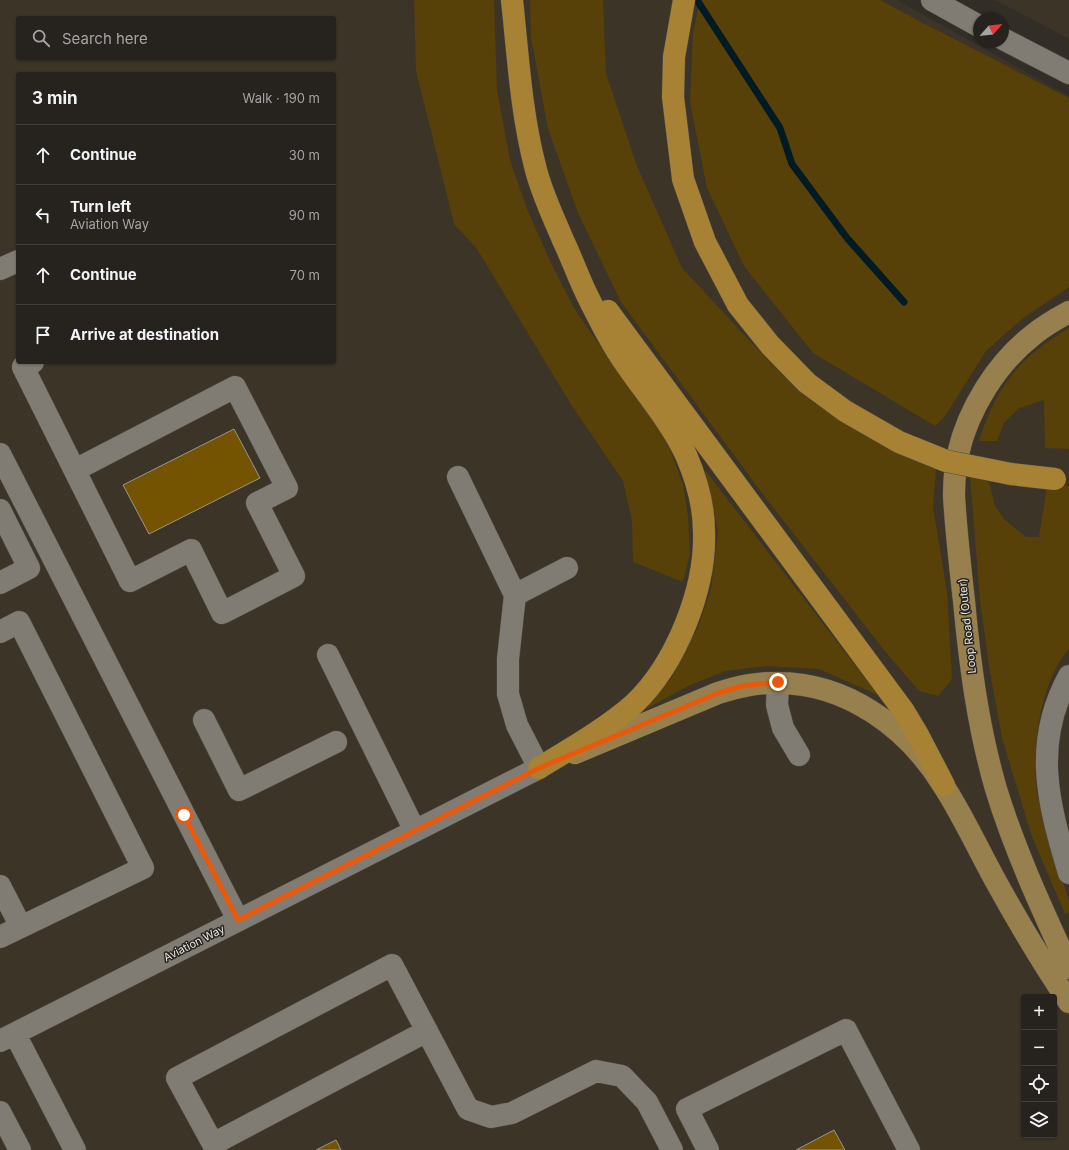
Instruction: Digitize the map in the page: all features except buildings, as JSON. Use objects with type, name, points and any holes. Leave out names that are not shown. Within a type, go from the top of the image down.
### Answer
[{"type":"highway","points":[[512,0],[527,132],[535,167],[544,196],[587,295],[613,344],[674,432],[686,455],[695,479],[701,504],[704,532],[703,560],[690,611],[681,637],[668,661],[652,683],[634,703],[613,719],[539,768]]},
{"type":"highway","points":[[684,0],[674,57],[673,97],[683,179],[705,242],[738,305],[770,345],[807,383],[844,411],[899,442],[946,461],[1011,474],[1062,479]]},
{"type":"highway","points":[[575,267],[903,710],[944,785]]},
{"type":"main road","name":"Loop Road (Outer)","points":[[1069,312],[1045,326],[1017,349],[987,387],[974,409],[963,434],[958,454],[954,496],[970,658],[976,702],[985,744],[996,788],[1010,831],[1029,879],[1069,968]]},
{"type":"main road","points":[[539,768],[718,693],[742,686],[778,682],[814,687],[838,694],[861,704],[879,716],[912,744],[944,785],[1013,912],[1069,1002]]},
{"type":"street","points":[[932,0],[973,23]]},
{"type":"street","points":[[1009,41],[1069,73]]},
{"type":"street","points":[[0,269],[16,262]]},
{"type":"street","points":[[29,364],[23,367],[130,580],[191,550],[222,613],[294,576],[257,503],[287,488],[235,387],[75,470]]},
{"type":"street","points":[[0,454],[238,920]]},
{"type":"street","points":[[458,477],[515,595],[508,659],[508,694],[517,725],[539,768]]},
{"type":"street","points":[[0,510],[30,568],[0,583]]},
{"type":"street","points":[[515,595],[567,568]]},
{"type":"street","points":[[0,632],[19,622],[143,868],[0,937]]},
{"type":"street","points":[[328,655],[415,830]]},
{"type":"street","points":[[1069,676],[1062,689],[1053,714],[1047,739],[1046,763],[1052,811],[1069,873]]},
{"type":"street","points":[[778,682],[777,705],[783,728],[799,755]]},
{"type":"street","points":[[204,720],[239,790],[336,742]]},
{"type":"street","name":"Aviation Way","points":[[8,1038],[539,768]]},
{"type":"street","points":[[0,886],[21,927]]},
{"type":"street","points":[[427,1031],[214,1147],[177,1078],[392,965],[427,1031],[468,1109],[491,1117],[512,1113],[596,1071],[622,1076],[647,1102],[672,1150]]},
{"type":"street","points":[[708,1150],[687,1110],[846,1030],[909,1150]]},
{"type":"street","points":[[8,1038],[75,1150]]},
{"type":"street","points":[[0,1112],[20,1150]]},
{"type":"shaded area","points":[[0,0],[897,0],[973,42],[973,48],[983,48],[1069,96],[1069,1150],[0,1150]]},
{"type":"shaded area","points":[[414,0],[494,0],[497,90],[510,160],[527,209],[551,263],[574,308],[618,372],[655,421],[672,454],[683,485],[688,516],[690,554],[683,582],[633,562],[632,521],[623,481],[572,406],[477,249],[454,224],[416,71]]},
{"type":"shaded area","points":[[530,0],[603,0],[606,73],[637,166],[682,268],[763,355],[803,395],[846,424],[899,454],[936,468],[933,508],[947,592],[952,679],[938,696],[919,691],[884,650],[762,493],[621,302],[578,213],[548,129],[531,37]]},
{"type":"shaded area","points":[[700,0],[880,0],[1069,98],[1069,287],[1023,318],[986,351],[945,416],[935,426],[813,353],[744,266],[707,188],[690,102],[693,33]]},
{"type":"shaded area","points":[[995,0],[1069,0],[1069,39]]},
{"type":"shaded area","points":[[1069,328],[1069,449],[1045,448],[1044,400],[1019,408],[1004,423],[997,441],[979,441],[993,404],[1012,375],[1023,362],[1037,350]]},
{"type":"shaded area","points":[[705,470],[878,695],[819,669],[767,666],[725,671],[688,686],[646,709],[672,677],[697,629],[711,589],[718,531]]},
{"type":"shaded area","points":[[970,476],[989,482],[995,506],[1005,520],[1026,537],[1039,537],[1047,486],[1069,486],[1069,649],[1059,663],[1051,679],[1045,698],[1040,717],[1035,757],[1037,793],[1069,901],[1069,912],[1065,914],[1031,834],[1002,738],[990,672],[980,601]]},
{"type":"waterway","points":[[697,0],[780,128],[792,164],[847,238],[904,302]]},
{"type":"route","points":[[184,815],[238,920],[539,768],[718,693],[742,686],[778,682]]}]
